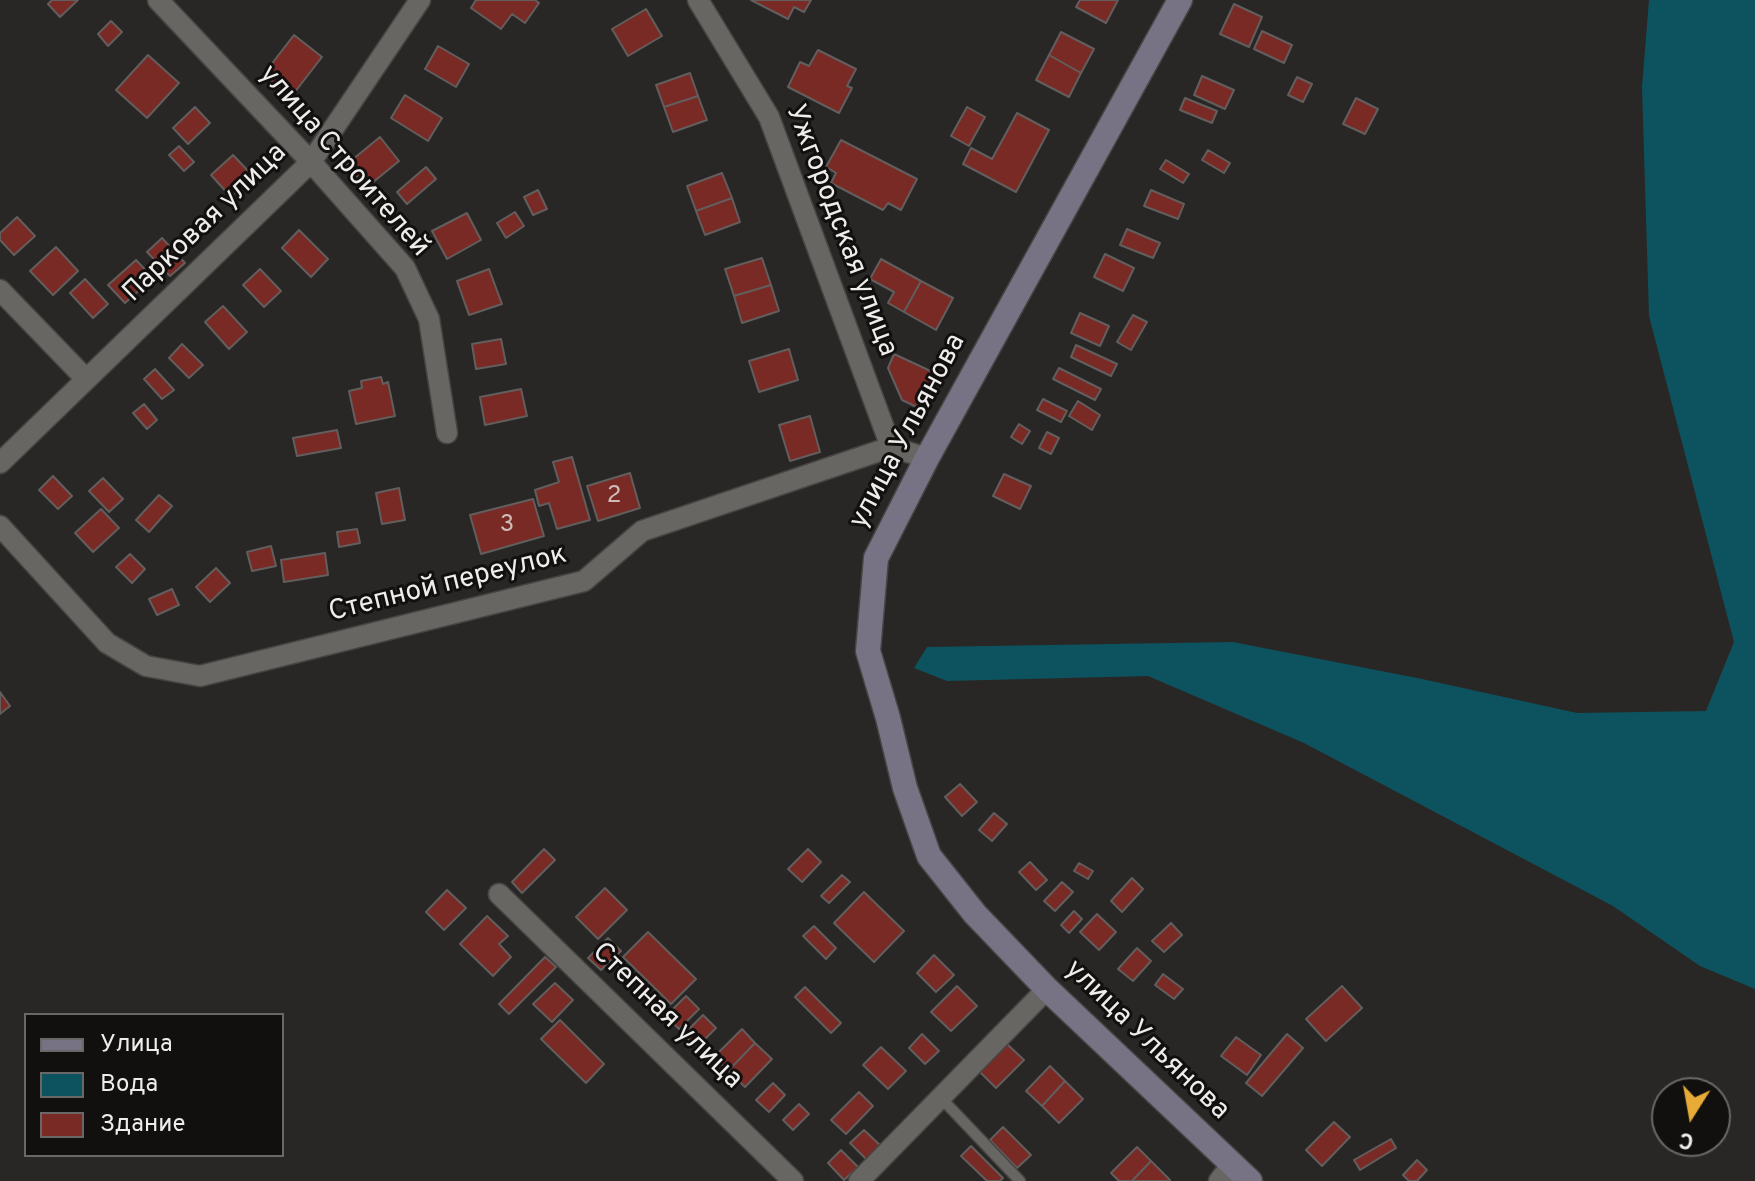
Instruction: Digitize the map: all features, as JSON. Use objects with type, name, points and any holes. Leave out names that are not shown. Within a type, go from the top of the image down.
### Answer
[{"type":"street","name":"улица Строителей","points":[[158,0],[311,162],[405,268],[429,319],[447,433]]},
{"type":"street","name":"Парковая улица","points":[[0,463],[311,162],[420,0]]},
{"type":"street","name":"Ужгородская улица","points":[[698,0],[769,117],[891,447]]},
{"type":"street","name":"улица Ульянова","points":[[1180,0],[927,458],[876,558],[868,651],[905,788],[929,856],[975,914],[1234,1175]]},
{"type":"street","points":[[0,290],[86,379]]},
{"type":"street","points":[[891,447],[927,458]]},
{"type":"street","name":"Степной переулок","points":[[0,526],[107,643],[146,666],[200,676],[584,581],[642,531],[891,447]]},
{"type":"street","name":"Степная улица","points":[[499,894],[793,1181]]},
{"type":"street","points":[[859,1181],[1047,989]]},
{"type":"lane","points":[[941,1098],[1020,1181]]},
{"type":"water","points":[[1649,0],[1755,0],[1755,989],[1700,966],[1613,906],[1304,743],[1148,676],[947,681],[914,668],[927,647],[1233,642],[1577,713],[1706,711],[1734,642],[1649,316],[1642,87]]},
{"type":"building","points":[[52,0],[78,0],[60,17],[48,4]]},
{"type":"building","points":[[476,0],[535,0],[539,3],[525,23],[512,14],[501,29],[471,8]]},
{"type":"building","points":[[751,0],[811,0],[804,12],[794,7],[788,19]]},
{"type":"building","points":[[1080,0],[1118,0],[1106,23],[1076,7]]},
{"type":"building","points":[[1234,4],[1262,17],[1249,47],[1220,34]]},
{"type":"building","points":[[646,9],[662,36],[628,56],[612,29]]},
{"type":"building","points":[[111,21],[122,32],[108,46],[98,34]]},
{"type":"building","points":[[1262,31],[1292,45],[1284,63],[1254,49]]},
{"type":"building","points":[[1061,32],[1094,49],[1081,73],[1049,55]]},
{"type":"building","points":[[294,35],[322,57],[291,97],[263,75]]},
{"type":"building","points":[[438,46],[469,64],[456,87],[425,69]]},
{"type":"building","points":[[818,50],[856,69],[847,86],[852,88],[839,113],[788,87],[800,62],[809,66]]},
{"type":"building","points":[[148,55],[179,83],[147,118],[116,90]]},
{"type":"building","points":[[1049,55],[1081,73],[1069,97],[1036,80]]},
{"type":"building","points":[[690,73],[698,96],[664,107],[656,85]]},
{"type":"building","points":[[1202,76],[1234,90],[1225,109],[1194,95]]},
{"type":"building","points":[[1297,77],[1312,84],[1303,102],[1288,95]]},
{"type":"building","points":[[405,95],[442,118],[428,141],[391,118]]},
{"type":"building","points":[[698,96],[707,120],[673,132],[664,107]]},
{"type":"building","points":[[1185,98],[1217,111],[1212,123],[1180,110]]},
{"type":"building","points":[[1356,98],[1378,109],[1365,134],[1343,124]]},
{"type":"building","points":[[195,107],[210,123],[188,144],[173,128]]},
{"type":"building","points":[[967,107],[985,117],[969,146],[951,136]]},
{"type":"building","points":[[1017,113],[1049,130],[1016,192],[963,164],[971,148],[992,159]]},
{"type":"building","points":[[380,137],[399,161],[366,188],[347,164]]},
{"type":"building","points":[[841,140],[917,179],[901,210],[888,203],[883,210],[831,183],[836,173],[826,167]]},
{"type":"building","points":[[179,146],[194,162],[184,171],[169,155]]},
{"type":"building","points":[[1208,150],[1230,163],[1224,173],[1202,160]]},
{"type":"building","points":[[233,155],[253,176],[231,197],[211,175]]},
{"type":"building","points":[[1166,160],[1189,174],[1183,183],[1160,169]]},
{"type":"building","points":[[426,167],[436,179],[407,204],[397,192]]},
{"type":"building","points":[[722,173],[732,198],[696,211],[687,186]]},
{"type":"building","points":[[538,190],[547,209],[533,215],[524,197]]},
{"type":"building","points":[[1151,190],[1184,204],[1178,219],[1144,206]]},
{"type":"building","points":[[732,198],[740,222],[705,235],[696,211]]},
{"type":"building","points":[[515,212],[524,226],[506,238],[497,223]]},
{"type":"building","points":[[467,213],[481,240],[447,259],[432,231]]},
{"type":"building","points":[[17,217],[35,236],[14,255],[0,240],[0,233]]},
{"type":"building","points":[[1127,229],[1160,243],[1153,258],[1120,245]]},
{"type":"building","points":[[299,230],[328,259],[311,277],[282,248]]},
{"type":"building","points":[[162,238],[185,263],[170,276],[147,252]]},
{"type":"building","points":[[56,247],[78,271],[53,295],[30,271]]},
{"type":"building","points":[[1105,254],[1134,268],[1123,291],[1094,277]]},
{"type":"building","points":[[762,258],[771,285],[734,296],[725,269]]},
{"type":"building","points":[[881,259],[921,281],[904,312],[888,303],[894,292],[870,279]]},
{"type":"building","points":[[136,260],[153,278],[125,303],[108,285]]},
{"type":"building","points":[[260,269],[281,291],[264,307],[243,285]]},
{"type":"building","points":[[489,269],[502,304],[469,315],[457,281]]},
{"type":"building","points":[[85,279],[108,304],[93,318],[70,293]]},
{"type":"building","points":[[921,281],[953,298],[936,330],[904,312]]},
{"type":"building","points":[[771,285],[779,311],[742,323],[734,296]]},
{"type":"building","points":[[223,306],[247,332],[229,349],[205,322]]},
{"type":"building","points":[[1080,313],[1109,326],[1100,346],[1071,333]]},
{"type":"building","points":[[1133,315],[1147,322],[1131,350],[1117,342]]},
{"type":"building","points":[[501,339],[506,364],[476,369],[472,344]]},
{"type":"building","points":[[182,344],[203,365],[189,378],[169,358]]},
{"type":"building","points":[[1076,345],[1117,364],[1111,376],[1071,357]]},
{"type":"building","points":[[789,349],[798,380],[759,392],[749,361]]},
{"type":"building","points":[[894,354],[937,374],[921,409],[902,400],[888,368]]},
{"type":"building","points":[[1059,368],[1101,389],[1095,400],[1053,379]]},
{"type":"building","points":[[155,369],[174,390],[162,399],[144,379]]},
{"type":"building","points":[[381,377],[383,384],[388,382],[395,416],[356,424],[349,391],[362,388],[361,381]]},
{"type":"building","points":[[521,389],[527,416],[485,425],[480,397]]},
{"type":"building","points":[[1043,399],[1067,411],[1061,422],[1037,410]]},
{"type":"building","points":[[1078,401],[1100,415],[1092,430],[1069,416]]},
{"type":"building","points":[[144,404],[157,420],[147,429],[133,413]]},
{"type":"building","points":[[810,416],[820,452],[790,461],[779,425]]},
{"type":"building","points":[[1019,424],[1030,431],[1022,444],[1011,437]]},
{"type":"building","points":[[337,430],[341,448],[297,456],[293,438]]},
{"type":"building","points":[[1047,432],[1059,438],[1051,454],[1039,448]]},
{"type":"building","points":[[572,457],[590,520],[557,529],[549,503],[539,506],[535,490],[559,482],[553,462]]},
{"type":"building","points":[[630,473],[640,508],[598,521],[587,486]]},
{"type":"building","points":[[1004,474],[1031,486],[1020,509],[993,496]]},
{"type":"building","points":[[53,476],[72,496],[58,509],[39,490]]},
{"type":"building","points":[[103,478],[123,499],[109,512],[89,491]]},
{"type":"building","points":[[399,488],[405,520],[382,524],[376,493]]},
{"type":"building","points":[[159,495],[172,506],[149,532],[136,520]]},
{"type":"building","points":[[533,499],[544,536],[481,554],[470,515]]},
{"type":"building","points":[[101,509],[119,528],[93,552],[75,533]]},
{"type":"building","points":[[357,529],[360,543],[339,547],[337,532]]},
{"type":"building","points":[[271,546],[276,566],[252,571],[247,552]]},
{"type":"building","points":[[325,553],[328,575],[284,582],[281,560]]},
{"type":"building","points":[[130,554],[145,569],[132,583],[116,567]]},
{"type":"building","points":[[216,568],[230,583],[210,602],[196,587]]},
{"type":"building","points":[[172,589],[179,605],[157,615],[149,599]]},
{"type":"building","points":[[0,692],[10,706],[0,714]]},
{"type":"building","points":[[960,784],[977,802],[962,816],[945,797]]},
{"type":"building","points":[[994,813],[1007,824],[992,841],[979,830]]},
{"type":"building","points":[[544,849],[555,860],[522,893],[512,882]]},
{"type":"building","points":[[808,849],[821,862],[802,882],[788,869]]},
{"type":"building","points":[[1030,862],[1047,880],[1036,890],[1019,872]]},
{"type":"building","points":[[1079,863],[1093,871],[1088,879],[1074,871]]},
{"type":"building","points":[[842,875],[850,882],[829,903],[821,896]]},
{"type":"building","points":[[1132,878],[1143,889],[1122,912],[1111,901]]},
{"type":"building","points":[[1062,882],[1073,892],[1055,911],[1044,901]]},
{"type":"building","points":[[605,888],[627,910],[598,939],[576,917]]},
{"type":"building","points":[[447,890],[466,908],[444,930],[426,912]]},
{"type":"building","points":[[864,892],[904,931],[874,962],[834,923]]},
{"type":"building","points":[[1074,911],[1082,919],[1069,933],[1061,925]]},
{"type":"building","points":[[1097,914],[1116,932],[1099,950],[1080,932]]},
{"type":"building","points":[[487,916],[508,936],[499,944],[511,957],[493,976],[460,944]]},
{"type":"building","points":[[1171,923],[1182,935],[1164,952],[1152,941]]},
{"type":"building","points":[[814,926],[836,948],[826,959],[803,936]]},
{"type":"building","points":[[648,932],[696,979],[671,1004],[623,957]]},
{"type":"building","points":[[608,938],[621,951],[601,970],[588,958]]},
{"type":"building","points":[[1137,948],[1151,961],[1133,981],[1118,969]]},
{"type":"building","points":[[934,955],[954,975],[936,992],[917,973]]},
{"type":"building","points":[[545,957],[556,967],[509,1014],[499,1004]]},
{"type":"building","points":[[1163,974],[1183,989],[1174,999],[1155,985]]},
{"type":"building","points":[[555,983],[573,1000],[552,1022],[533,1004]]},
{"type":"building","points":[[957,986],[977,1006],[951,1031],[931,1012]]},
{"type":"building","points":[[1342,986],[1362,1008],[1326,1041],[1306,1019]]},
{"type":"building","points":[[805,987],[841,1023],[831,1033],[795,997]]},
{"type":"building","points":[[686,996],[699,1009],[679,1029],[666,1016]]},
{"type":"building","points":[[703,1015],[716,1028],[697,1047],[683,1035]]},
{"type":"building","points":[[560,1020],[604,1064],[586,1083],[541,1039]]},
{"type":"building","points":[[742,1029],[755,1043],[728,1071],[714,1057]]},
{"type":"building","points":[[922,1034],[939,1051],[925,1064],[909,1048]]},
{"type":"building","points":[[1287,1034],[1303,1048],[1262,1096],[1246,1083]]},
{"type":"building","points":[[1236,1037],[1261,1055],[1247,1075],[1221,1056]]},
{"type":"building","points":[[755,1043],[772,1059],[745,1087],[728,1071]]},
{"type":"building","points":[[1007,1044],[1024,1060],[996,1088],[980,1072]]},
{"type":"building","points":[[881,1047],[906,1071],[888,1089],[863,1065]]},
{"type":"building","points":[[1050,1066],[1065,1081],[1042,1106],[1026,1091]]},
{"type":"building","points":[[1065,1081],[1083,1099],[1059,1123],[1042,1106]]},
{"type":"building","points":[[773,1083],[785,1095],[769,1112],[756,1100]]},
{"type":"building","points":[[859,1092],[873,1106],[846,1134],[831,1120]]},
{"type":"building","points":[[799,1104],[809,1114],[793,1130],[783,1120]]},
{"type":"building","points":[[1334,1122],[1350,1137],[1322,1166],[1306,1150]]},
{"type":"building","points":[[1003,1127],[1031,1155],[1017,1168],[990,1140]]},
{"type":"building","points":[[864,1130],[881,1146],[867,1160],[850,1143]]},
{"type":"building","points":[[1391,1139],[1396,1148],[1360,1170],[1354,1160]]},
{"type":"building","points":[[971,1146],[1003,1178],[1000,1181],[987,1181],[961,1156]]},
{"type":"building","points":[[1137,1147],[1151,1161],[1132,1181],[1119,1181],[1111,1173]]},
{"type":"building","points":[[841,1150],[858,1167],[844,1180],[828,1163]]},
{"type":"building","points":[[1417,1160],[1427,1170],[1417,1181],[1409,1181],[1403,1175]]},
{"type":"building","points":[[1151,1161],[1170,1180],[1132,1181]]}]
